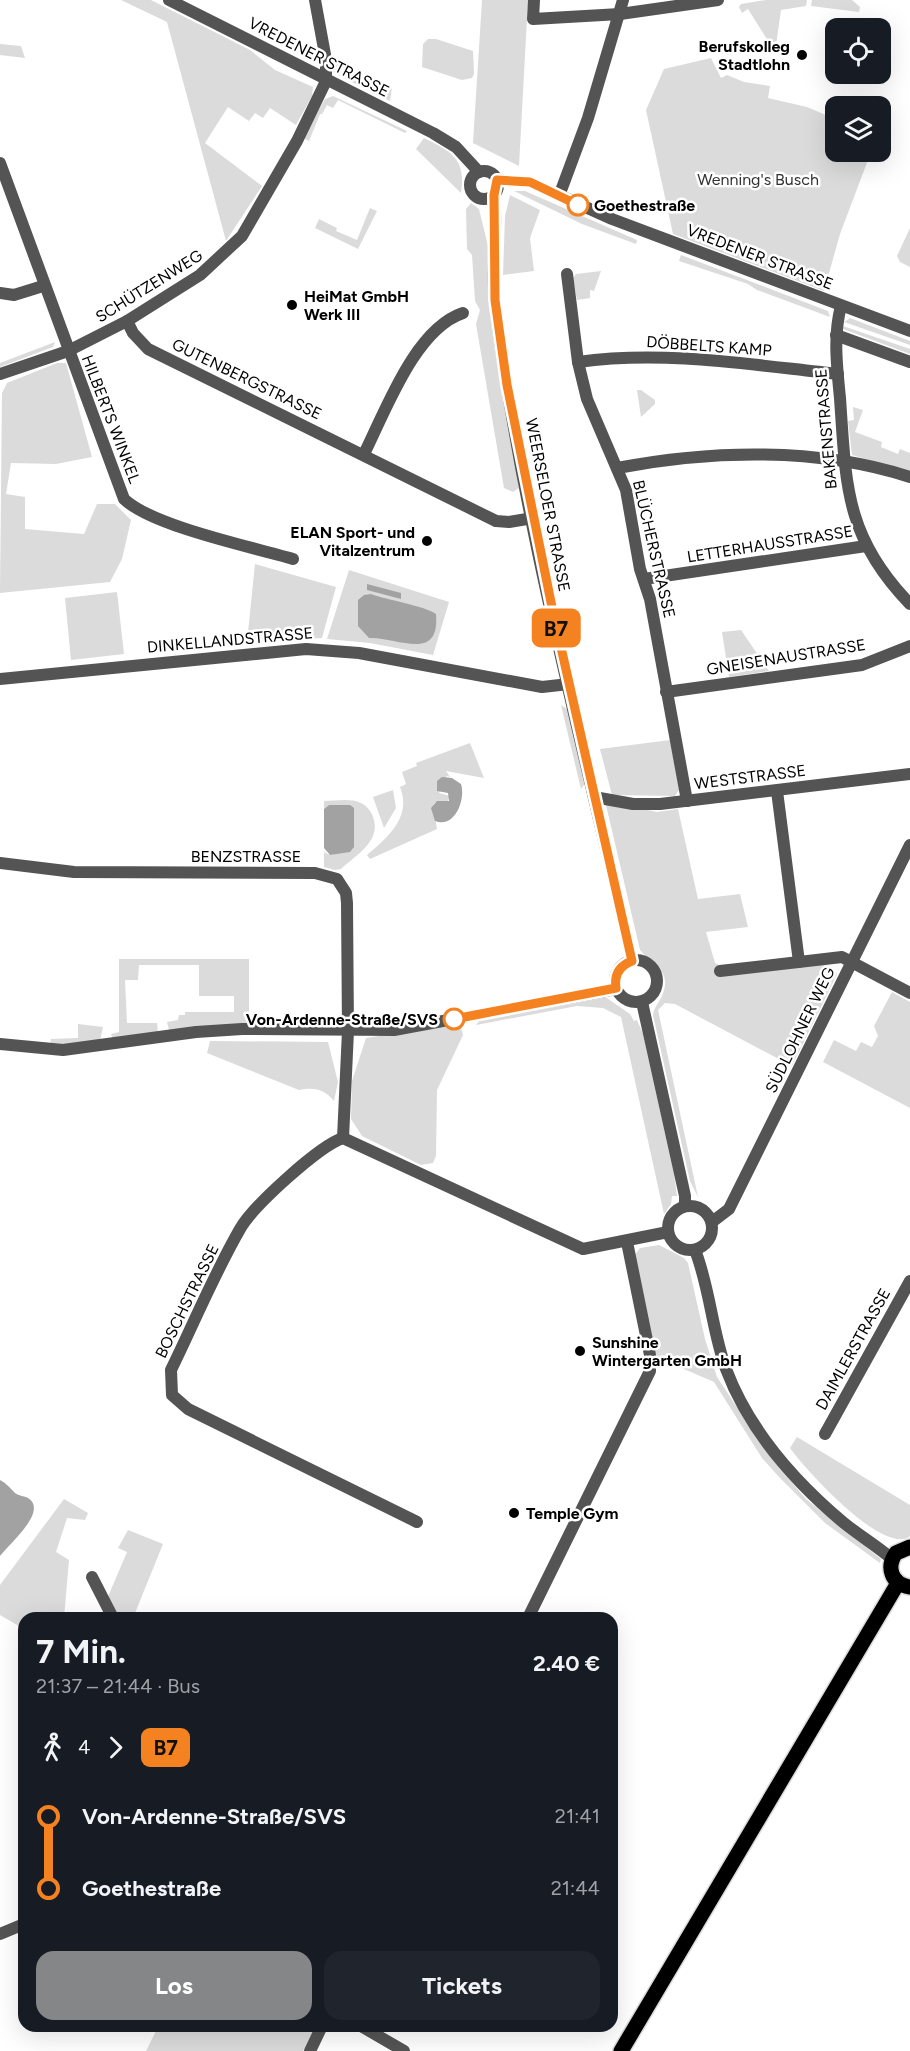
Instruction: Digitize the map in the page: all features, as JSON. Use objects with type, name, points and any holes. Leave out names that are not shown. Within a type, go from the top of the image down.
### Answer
[{"type":"main road","points":[[621,2051],[904,1585],[891,1572],[892,1559],[896,1553],[910,1547]]},
{"type":"street","name":"VREDENER STRASSE","points":[[169,0],[445,140],[464,154],[478,172]]},
{"type":"street","points":[[315,0],[326,60],[326,81]]},
{"type":"street","points":[[534,0],[533,19],[620,14],[718,0]]},
{"type":"street","points":[[559,196],[588,118],[623,0]]},
{"type":"street","name":"SCHÜTZENWEG","points":[[0,374],[68,351],[127,321],[200,275],[243,236],[297,141],[326,81]]},
{"type":"street","name":"HILBERTS WINKEL","points":[[0,163],[3,179],[118,487],[132,506],[164,521],[293,559]]},
{"type":"street","points":[[488,171],[497,180],[489,197],[476,196],[471,188],[472,179],[478,172],[488,171]]},
{"type":"street","name":"VREDENER STRASSE","points":[[497,180],[530,182],[617,221],[910,331]]},
{"type":"street","name":"WEERSELOER STRASSE","points":[[489,197],[496,219],[493,228],[495,300],[533,519],[632,961]]},
{"type":"street","name":"BLÜCHERSTRASSE","points":[[567,273],[578,362],[587,399],[626,490],[650,599],[687,801]]},
{"type":"street","points":[[0,293],[14,296],[43,286]]},
{"type":"street","name":"BAKENSTRASSE","points":[[841,306],[836,335],[847,491],[866,546],[895,589],[910,604]]},
{"type":"street","points":[[364,454],[423,341],[446,320],[463,313]]},
{"type":"street","name":"GUTENBERGSTRASSE","points":[[127,321],[133,333],[148,349],[496,521],[533,519]]},
{"type":"street","points":[[836,335],[910,362]]},
{"type":"street","name":"DÖBBELTS KAMP","points":[[578,362],[610,357],[688,357],[838,374]]},
{"type":"street","points":[[617,468],[650,462],[720,456],[783,456],[844,461],[910,477]]},
{"type":"street","name":"LETTERHAUSSTRASSE","points":[[644,579],[866,546]]},
{"type":"street","name":"GNEISENAUSTRASSE","points":[[666,692],[862,664],[910,646]]},
{"type":"street","name":"DINKELLANDSTRASSE","points":[[0,679],[306,648],[359,653],[542,687],[569,684]]},
{"type":"street","name":"WESTSTRASSE","points":[[594,797],[633,804],[687,801],[910,774]]},
{"type":"street","points":[[777,790],[799,962]]},
{"type":"street","name":"SÜDLOHNER WEG","points":[[712,1222],[729,1209],[910,845]]},
{"type":"street","name":"BENZSTRASSE","points":[[0,863],[74,872],[315,873],[334,877],[342,883],[347,903],[348,1031]]},
{"type":"street","points":[[720,971],[842,957],[910,993]]},
{"type":"street","points":[[632,961],[645,962],[657,976],[656,989],[642,1002],[624,999],[616,988],[616,974],[620,968],[632,961]]},
{"type":"street","points":[[0,1044],[63,1050],[196,1032],[242,1029],[394,1030],[616,988]]},
{"type":"street","points":[[642,1002],[685,1196],[685,1206]]},
{"type":"street","points":[[348,1031],[343,1138],[583,1249],[668,1232]]},
{"type":"street","name":"BOSCHSTRASSE","points":[[343,1138],[329,1143],[288,1178],[241,1227],[171,1370],[172,1395],[189,1409],[417,1522]]},
{"type":"street","points":[[685,1206],[702,1208],[712,1222],[713,1229],[708,1242],[695,1250],[681,1248],[671,1239],[668,1232],[672,1216],[685,1206]]},
{"type":"street","points":[[531,1612],[650,1371],[650,1355],[627,1242]]},
{"type":"street","points":[[695,1250],[726,1368],[747,1412],[776,1453],[804,1486],[844,1523],[892,1559]]},
{"type":"street","name":"DAIMLERSTRASSE","points":[[825,1434],[910,1281]]},
{"type":"street","points":[[92,1577],[110,1612]]},
{"type":"street","points":[[0,1934],[18,1926]]},
{"type":"street","points":[[310,2051],[319,2032]]},
{"type":"street","points":[[371,2032],[404,2051]]},
{"type":"green space","points":[[121,0],[151,0],[250,50],[275,70],[313,87],[312,96],[296,125],[270,108],[263,118],[255,113],[249,121],[228,107],[205,143],[262,186],[226,241],[167,22]]},
{"type":"green space","points":[[482,0],[528,0],[519,166],[473,143]]},
{"type":"green space","points":[[766,0],[807,0],[806,6],[781,10],[775,52],[748,9],[742,13],[739,7],[741,4]]},
{"type":"green space","points":[[812,0],[852,0],[860,7],[859,12],[811,6]]},
{"type":"green space","points":[[428,39],[436,39],[473,51],[474,74],[472,78],[462,80],[422,67],[423,44]]},
{"type":"green space","points":[[0,44],[21,46],[25,58],[0,55]]},
{"type":"green space","name":"Wenning's Busch","points":[[711,58],[721,78],[727,75],[744,82],[770,86],[768,98],[807,107],[825,115],[825,162],[867,162],[840,234],[824,291],[673,234],[646,110],[664,69]]},
{"type":"green space","points":[[337,63],[343,63],[340,69],[373,89],[377,84],[392,87],[390,101],[334,73],[332,67]]},
{"type":"green space","points":[[333,96],[407,131],[405,133],[338,100],[333,108],[327,105],[320,114],[309,141],[303,138],[325,99]]},
{"type":"green space","points":[[424,138],[455,158],[461,172],[461,193],[416,149]]},
{"type":"green space","points":[[514,191],[525,191],[637,240],[636,244],[582,224]]},
{"type":"green space","points":[[510,195],[540,210],[530,238],[534,271],[503,275],[505,216]]},
{"type":"green space","points":[[471,203],[479,209],[490,254],[519,488],[513,492],[504,488],[476,324],[480,310],[475,301],[472,255],[467,249],[466,209]]},
{"type":"green space","points":[[370,208],[377,211],[358,249],[315,228],[319,219],[337,228],[336,231],[357,240]]},
{"type":"green space","points":[[910,228],[910,267],[900,262],[897,256]]},
{"type":"green space","points":[[681,255],[828,311],[830,317],[757,290],[748,284],[679,261]]},
{"type":"green space","points":[[601,271],[594,291],[590,290],[590,298],[577,300],[573,278],[576,274]]},
{"type":"green space","points":[[850,318],[910,341],[910,345],[844,322]]},
{"type":"green space","points":[[843,326],[910,349],[910,354],[843,329]]},
{"type":"green space","points":[[55,342],[53,347],[0,367],[0,363]]},
{"type":"green space","points":[[57,363],[66,363],[92,457],[56,464],[11,463],[6,494],[25,497],[25,529],[84,534],[97,504],[115,504],[131,520],[122,559],[110,582],[0,593],[2,393],[7,383]]},
{"type":"green space","points":[[637,390],[641,390],[655,400],[655,404],[641,417]]},
{"type":"green space","points":[[853,407],[863,410],[855,432],[882,442],[881,447],[898,454],[900,449],[910,453],[910,472],[852,455],[848,421],[854,420]]},
{"type":"green space","points":[[255,564],[336,587],[322,638],[247,642]]},
{"type":"green space","points":[[349,570],[449,602],[433,655],[370,643],[327,639]]},
{"type":"green space","points":[[117,592],[124,654],[71,660],[65,598]]},
{"type":"green space","points":[[741,630],[769,671],[729,677],[722,632]]},
{"type":"green space","points":[[561,705],[569,710],[586,782],[581,789]]},
{"type":"green space","points":[[670,740],[679,790],[675,796],[612,795],[600,749]]},
{"type":"green space","points":[[470,743],[484,778],[446,771],[450,777],[447,776],[439,793],[450,796],[447,802],[436,802],[433,805],[437,829],[370,859],[367,855],[390,833],[400,817],[403,798],[400,787],[406,784],[402,772],[417,766],[416,763]]},
{"type":"green space","points":[[393,790],[396,808],[384,828],[373,797]]},
{"type":"green space","points":[[324,801],[357,801],[367,807],[373,817],[375,826],[371,840],[341,869],[324,867],[324,852],[330,855],[352,850],[354,808],[329,805],[324,809]]},
{"type":"green space","points":[[614,803],[657,812],[678,809],[698,899],[740,894],[748,927],[706,932],[715,963],[719,965],[822,963],[832,967],[837,974],[792,1066],[675,1004],[665,1003],[658,1010],[698,1197],[690,1181],[653,1015],[663,993],[665,979],[659,968],[640,950],[606,805]]},
{"type":"green space","points":[[119,959],[249,959],[249,1018],[336,1020],[332,1026],[224,1025],[169,1030],[167,1022],[178,1020],[179,1015],[185,1015],[185,1012],[234,1012],[234,996],[199,996],[199,965],[139,965],[138,980],[125,980],[127,1023],[157,1023],[158,1032],[113,1039],[111,1034],[119,1032]]},
{"type":"green space","points":[[892,992],[910,1002],[910,1108],[823,1062],[834,1040],[856,1051],[861,1042],[872,1047],[878,1036],[874,1026]]},
{"type":"green space","points":[[604,996],[630,1014],[634,1021],[637,1020],[643,1034],[677,1196],[672,1196],[671,1204],[664,1214],[621,1017],[603,1008],[577,1006],[476,1025],[481,1018]]},
{"type":"green space","points":[[78,1024],[103,1027],[100,1041],[50,1046],[51,1039],[78,1038]]},
{"type":"green space","points":[[455,1024],[461,1028],[463,1035],[437,1090],[436,1156],[433,1163],[421,1165],[362,1136],[351,1119],[352,1081],[366,1038]]},
{"type":"green space","points":[[210,1041],[328,1042],[338,1082],[334,1101],[318,1090],[299,1090],[207,1053]]},
{"type":"green space","points":[[659,1245],[684,1258],[688,1263],[705,1339],[717,1377],[752,1430],[778,1467],[806,1499],[881,1559],[880,1563],[825,1523],[779,1477],[762,1458],[714,1382],[654,1356],[634,1256],[640,1248]]},
{"type":"green space","points":[[797,1437],[910,1505],[910,1536],[898,1539],[882,1534],[864,1523],[827,1490],[790,1448]]},
{"type":"green space","points":[[64,1499],[88,1513],[85,1520],[67,1518],[56,1552],[69,1560],[65,1612],[18,1612],[18,1626],[0,1615],[0,1585]]},
{"type":"green space","points":[[128,1530],[163,1544],[135,1612],[114,1612],[107,1599],[127,1552],[118,1548]]},
{"type":"green space","points":[[156,2032],[313,2032],[303,2051],[146,2051]]},
{"type":"shaded area","points":[[367,584],[401,593],[401,599],[367,590]]},
{"type":"shaded area","points":[[371,594],[423,608],[436,614],[435,629],[431,638],[424,643],[415,644],[369,638],[358,626],[358,600],[364,595]]},
{"type":"shaded area","points":[[442,777],[452,778],[461,784],[462,797],[453,817],[442,822],[435,821],[431,808],[437,801],[449,801],[448,793],[437,791],[437,781]]},
{"type":"shaded area","points":[[329,805],[350,805],[354,808],[354,847],[350,852],[330,855],[324,848],[324,809]]},
{"type":"shaded area","points":[[0,1480],[17,1494],[28,1498],[33,1504],[34,1511],[25,1528],[0,1556]]},
{"type":"bus line","name":"B7","points":[[454,1019],[616,988],[616,974],[625,963],[632,961],[560,648],[533,519],[507,385],[495,300],[493,228],[496,219],[494,195],[498,186],[497,180],[530,182],[578,205]]},
{"type":"place","name":"Berufskolleg Stadtlohn","points":[[802,55]]},
{"type":"place","name":"Goethestraße","points":[[578,205]]},
{"type":"place","name":"HeiMat GmbH Werk III","points":[[292,305]]},
{"type":"place","name":"ELAN Sport- und Vitalzentrum","points":[[427,541]]},
{"type":"place","name":"Von-Ardenne-Straße/SVS","points":[[454,1019]]},
{"type":"place","name":"Sunshine Wintergarten GmbH","points":[[580,1351]]},
{"type":"place","name":"Temple Gym","points":[[514,1513]]}]
